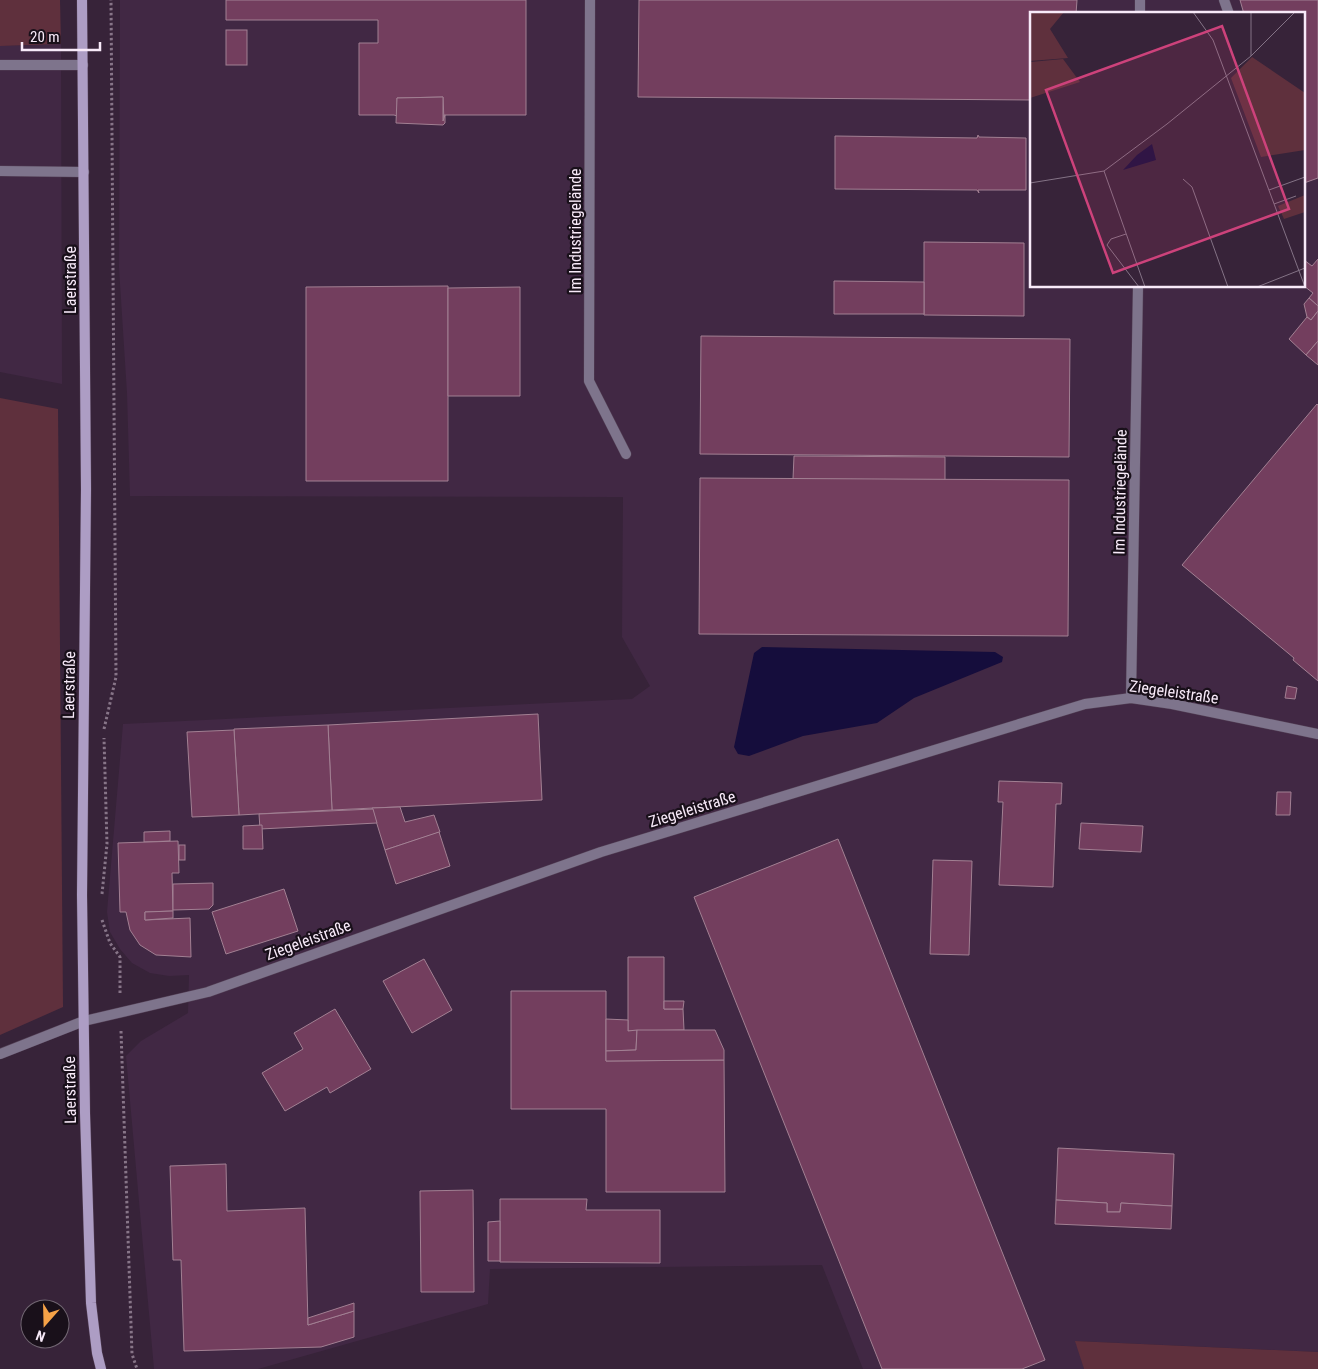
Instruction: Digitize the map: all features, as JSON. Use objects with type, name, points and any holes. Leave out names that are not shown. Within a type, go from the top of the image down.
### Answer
[{"type":"main road","name":"Laerstraße","points":[[82,0],[86,479],[82,895],[85,1113],[91,1303],[97,1353],[101,1369]]},
{"type":"street","name":"Im Industriegelände","points":[[590,0],[590,380],[626,454]]},
{"type":"street","points":[[1224,0],[1228,12]]},
{"type":"street","points":[[0,65],[83,65]]},
{"type":"street","points":[[0,171],[84,172]]},
{"type":"street","name":"Im Industriegelände","points":[[1131,698],[1138,288]]},
{"type":"street","name":"Ziegeleistraße","points":[[0,1054],[84,1021],[208,992],[601,852],[1085,704],[1131,698],[1172,704],[1318,734]]},
{"type":"path","points":[[102,897],[107,844],[104,728],[116,677],[112,0]]},
{"type":"path","points":[[102,914],[110,942],[120,957],[120,1012],[132,1354],[136,1369]]},
{"type":"shaded area","points":[[0,0],[60,0],[61,44],[0,46]]},
{"type":"shaded area","points":[[120,0],[1318,0],[1318,1352],[1076,1341],[1084,1369],[863,1369],[822,1265],[490,1269],[488,1304],[258,1369],[154,1369],[126,1056],[141,1041],[188,1013],[189,975],[169,976],[150,973],[132,963],[120,949],[110,932],[107,912],[123,724],[632,699],[650,686],[622,637],[623,497],[130,496],[127,393],[119,268]]},
{"type":"shaded area","points":[[61,44],[62,384],[0,372],[0,46]]},
{"type":"shaded area","points":[[0,398],[58,409],[63,1007],[0,1035]]},
{"type":"shaded area","points":[[762,647],[995,652],[1003,657],[1002,662],[914,698],[877,723],[803,736],[749,756],[738,754],[734,747],[754,653]]},
{"type":"shaded area","points":[[1075,1341],[1318,1352],[1318,1369],[1084,1369]]},
{"type":"building","points":[[226,0],[526,0],[526,115],[444,115],[444,121],[443,97],[397,98],[398,122],[397,116],[394,115],[359,115],[359,43],[378,43],[378,20],[226,20]]},
{"type":"building","points":[[639,0],[1077,0],[1076,12],[1030,12],[1030,100],[638,97]]},
{"type":"building","points":[[1240,0],[1318,0],[1318,178],[1306,182],[1306,12],[1243,12]]},
{"type":"building","points":[[226,30],[247,30],[247,65],[226,65]]},
{"type":"building","points":[[443,97],[443,121],[445,115],[445,123],[443,125],[396,123],[397,98]]},
{"type":"building","points":[[978,135],[979,137],[1026,138],[1026,190],[978,190],[979,193],[977,190],[835,189],[835,136],[977,138]]},
{"type":"building","points":[[924,242],[1024,243],[1024,316],[924,315]]},
{"type":"building","points":[[1318,259],[1318,306],[1309,298],[1313,293],[1306,288],[1306,262],[1312,266]]},
{"type":"building","points":[[834,281],[924,282],[924,314],[834,314]]},
{"type":"building","points":[[448,286],[448,481],[306,481],[306,287]]},
{"type":"building","points":[[520,287],[520,396],[448,396],[448,288]]},
{"type":"building","points":[[1309,298],[1318,306],[1318,311],[1311,320],[1307,317],[1304,304]]},
{"type":"building","points":[[1318,311],[1318,341],[1306,355],[1289,339],[1307,317],[1311,320]]},
{"type":"building","points":[[701,336],[1070,339],[1069,457],[700,454]]},
{"type":"building","points":[[1318,341],[1318,365],[1306,355]]},
{"type":"building","points":[[1317,404],[1318,681],[1293,660],[1294,658],[1182,565]]},
{"type":"building","points":[[794,456],[945,457],[945,480],[793,479]]},
{"type":"building","points":[[700,478],[1069,480],[1068,636],[699,634]]},
{"type":"building","points":[[1287,686],[1297,688],[1295,699],[1285,698]]},
{"type":"building","points":[[538,714],[542,800],[332,810],[328,725]]},
{"type":"building","points":[[328,725],[332,810],[239,815],[234,729]]},
{"type":"building","points":[[234,730],[239,815],[192,817],[187,732]]},
{"type":"building","points":[[999,781],[1062,783],[1061,804],[1056,804],[1053,887],[999,885],[1003,802],[998,802]]},
{"type":"building","points":[[1277,792],[1291,792],[1290,815],[1276,815]]},
{"type":"building","points":[[400,807],[405,822],[434,815],[440,832],[385,850],[372,808]]},
{"type":"building","points":[[373,809],[377,823],[260,829],[259,814]]},
{"type":"building","points":[[1081,823],[1143,826],[1141,852],[1079,849]]},
{"type":"building","points":[[262,825],[263,849],[243,849],[243,826]]},
{"type":"building","points":[[170,831],[170,841],[144,842],[144,832]]},
{"type":"building","points":[[439,832],[450,866],[396,884],[385,850]]},
{"type":"building","points":[[838,839],[1045,1360],[1022,1369],[882,1369],[694,897]]},
{"type":"building","points":[[178,841],[179,873],[172,873],[173,911],[145,912],[145,920],[190,918],[191,957],[156,955],[140,945],[130,930],[126,912],[120,912],[118,843]]},
{"type":"building","points":[[179,845],[185,845],[185,860],[179,860]]},
{"type":"building","points":[[933,860],[972,861],[969,955],[930,954]]},
{"type":"building","points":[[213,883],[213,905],[209,909],[173,910],[173,884]]},
{"type":"building","points":[[284,889],[298,931],[226,954],[212,912]]},
{"type":"building","points":[[173,911],[173,918],[145,920],[145,912]]},
{"type":"building","points":[[628,957],[664,957],[664,1009],[683,1009],[684,1030],[628,1031]]},
{"type":"building","points":[[424,959],[452,1010],[412,1033],[383,981]]},
{"type":"building","points":[[511,991],[606,991],[606,1061],[724,1060],[725,1192],[606,1192],[606,1109],[511,1109]]},
{"type":"building","points":[[664,1001],[684,1001],[683,1009],[664,1009]]},
{"type":"building","points":[[335,1009],[371,1069],[330,1093],[327,1087],[285,1111],[262,1073],[303,1049],[294,1033]]},
{"type":"building","points":[[606,1019],[628,1020],[628,1031],[637,1030],[636,1050],[606,1051]]},
{"type":"building","points":[[637,1030],[715,1030],[724,1050],[724,1060],[606,1061],[606,1051],[636,1050]]},
{"type":"building","points":[[1058,1148],[1174,1154],[1172,1206],[1121,1203],[1120,1212],[1107,1212],[1107,1203],[1056,1200]]},
{"type":"building","points":[[226,1164],[227,1211],[305,1208],[308,1325],[354,1311],[354,1337],[321,1347],[184,1351],[181,1260],[173,1260],[170,1166]]},
{"type":"building","points":[[473,1190],[474,1292],[421,1292],[420,1191]]},
{"type":"building","points":[[500,1199],[587,1199],[586,1210],[660,1210],[660,1263],[500,1262]]},
{"type":"building","points":[[1056,1200],[1107,1203],[1107,1212],[1120,1212],[1121,1203],[1172,1206],[1171,1229],[1055,1224]]},
{"type":"building","points":[[500,1221],[500,1261],[488,1261],[488,1222]]},
{"type":"building","points":[[354,1303],[354,1311],[308,1325],[308,1318]]}]
